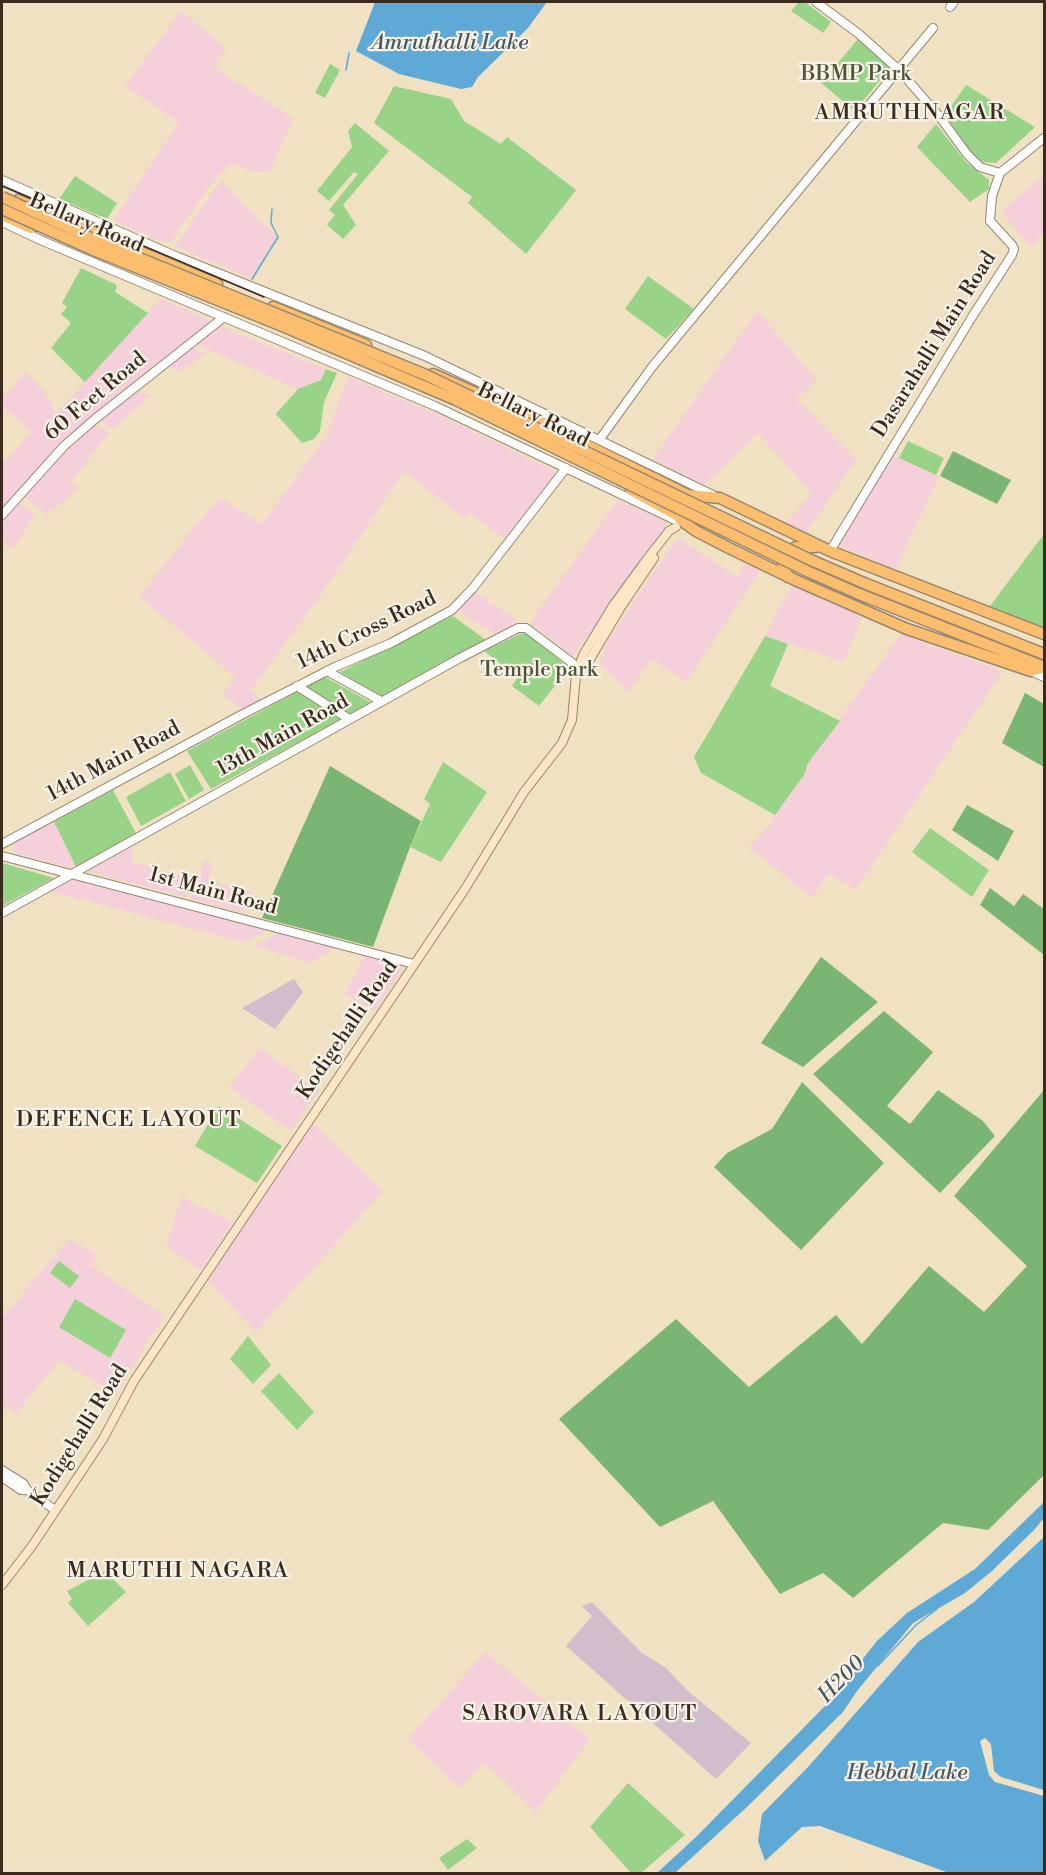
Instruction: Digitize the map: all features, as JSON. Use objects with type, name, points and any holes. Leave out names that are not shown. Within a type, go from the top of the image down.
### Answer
[{"type":"highway","name":"Bellary Road","points":[[2,193],[455,383],[695,492],[720,498],[826,549],[1044,634]]},
{"type":"highway","name":"Bellary Road","points":[[2,197],[95,240],[435,379],[813,561],[1044,654]]},
{"type":"highway","name":"Bellary Road","points":[[2,209],[91,249],[290,329],[456,400],[807,572],[1044,667]]},
{"type":"highway","name":"Bellary Road","points":[[2,215],[89,254],[420,389],[602,475],[677,515],[678,523],[788,577],[907,629],[1031,671]]},
{"type":"highway","points":[[788,577],[783,565],[787,553],[796,547],[826,549]]},
{"type":"highway","points":[[1031,671],[1044,667]]},
{"type":"main road","points":[[678,523],[695,492]]},
{"type":"main road","name":"Kodigehalli Road","points":[[2,1585],[32,1546],[103,1439],[134,1381],[465,889],[524,792],[567,734],[572,720],[583,655],[612,607],[669,531],[678,523]]},
{"type":"street","points":[[816,2],[858,34],[899,70],[980,167],[1000,173],[1044,138]]},
{"type":"street","points":[[600,439],[652,367],[933,28]]},
{"type":"street","name":"Dasarahalli Main Road","points":[[826,549],[1012,255],[1014,249],[1012,245],[990,221],[992,196],[1000,173]]},
{"type":"street","points":[[2,180],[172,254],[425,356],[600,439],[695,492]]},
{"type":"street","points":[[2,222],[435,406],[678,523]]},
{"type":"street","name":"60 Feet Road","points":[[2,515],[64,446],[224,317]]},
{"type":"street","name":"14th Cross Road","points":[[243,714],[327,671],[391,643],[452,610],[473,588],[566,468]]},
{"type":"street","name":"13th Main Road","points":[[2,913],[381,701],[518,628],[526,628],[579,668]]},
{"type":"street","points":[[327,671],[381,701]]},
{"type":"street","points":[[1031,671],[1044,677]]},
{"type":"street","points":[[297,686],[349,719]]},
{"type":"street","name":"14th Main Road","points":[[2,844],[243,714]]},
{"type":"street","name":"1st Main Road","points":[[2,856],[414,964]]},
{"type":"street","points":[[2,1470],[24,1484],[27,1490],[56,1510]]},
{"type":"street","points":[[2,1477],[21,1490],[27,1490]]},
{"type":"shaded area","points":[[181,11],[226,48],[213,67],[293,118],[270,171],[253,172],[232,163],[215,179],[171,241],[165,243],[113,221],[179,122],[125,86]]},
{"type":"shaded area","points":[[1044,175],[1044,233],[1030,247],[1001,211]]},
{"type":"shaded area","points":[[221,180],[277,238],[250,278],[175,246]]},
{"type":"shaded area","points":[[161,298],[212,322],[136,380],[48,457],[2,511],[2,464],[31,432],[2,405],[2,398],[26,372],[44,391],[56,414]]},
{"type":"shaded area","points":[[757,311],[817,380],[796,399],[856,460],[806,533],[785,524],[812,494],[758,433],[704,485],[653,459]]},
{"type":"shaded area","points":[[220,325],[326,369],[321,380],[298,389],[196,344]]},
{"type":"shaded area","points":[[191,347],[206,354],[181,371],[167,366]]},
{"type":"shaded area","points":[[348,377],[442,416],[558,473],[507,540],[468,513],[464,519],[404,471],[320,596],[251,690],[262,701],[245,711],[223,695],[235,677],[139,596],[206,513],[221,498],[262,524],[326,437]]},
{"type":"shaded area","points":[[137,390],[151,396],[112,429],[101,421]]},
{"type":"shaded area","points":[[96,425],[109,433],[71,482],[79,488],[47,515],[24,496],[53,463]]},
{"type":"shaded area","points":[[891,454],[939,477],[895,570],[838,545]]},
{"type":"shaded area","points":[[618,500],[666,521],[666,529],[573,656],[530,622]]},
{"type":"shaded area","points":[[19,503],[35,515],[13,549],[2,542],[2,522]]},
{"type":"shaded area","points":[[678,538],[737,577],[745,563],[760,571],[686,682],[652,659],[628,692],[599,663],[609,638]]},
{"type":"shaded area","points":[[792,585],[862,617],[844,662],[765,636]]},
{"type":"shaded area","points":[[473,591],[516,619],[511,625],[495,634],[457,610]]},
{"type":"shaded area","points":[[901,634],[1003,671],[856,889],[828,874],[812,898],[749,848],[766,828],[768,829],[775,815],[804,775],[808,763]]},
{"type":"shaded area","points":[[54,822],[77,869],[13,853],[14,842]]},
{"type":"shaded area","points":[[135,845],[131,862],[192,879],[186,897],[86,871]]},
{"type":"shaded area","points":[[204,861],[213,864],[208,880],[251,892],[243,913],[191,899]]},
{"type":"shaded area","points":[[72,879],[268,930],[244,942],[48,891]]},
{"type":"shaded area","points":[[279,933],[332,947],[333,950],[309,963],[254,946]]},
{"type":"shaded area","points":[[366,954],[404,966],[375,1011],[345,994]]},
{"type":"shaded area","points":[[294,979],[303,992],[275,1029],[242,1008]]},
{"type":"shaded area","points":[[260,1048],[319,1091],[291,1131],[229,1087]]},
{"type":"shaded area","points":[[312,1123],[383,1191],[256,1332],[208,1281]]},
{"type":"shaded area","points":[[182,1197],[233,1222],[201,1271],[166,1246]]},
{"type":"shaded area","points":[[68,1239],[97,1254],[91,1265],[164,1316],[116,1393],[59,1361],[16,1413],[7,1406],[2,1413],[2,1319]]},
{"type":"shaded area","points":[[592,1602],[642,1653],[666,1668],[689,1692],[751,1743],[716,1779],[566,1646],[592,1616],[582,1606]]},
{"type":"shaded area","points":[[485,1652],[590,1739],[536,1812],[485,1763],[459,1788],[408,1739]]},
{"type":"green space","points":[[799,2],[805,2],[831,22],[823,33],[791,11]]},
{"type":"green space","name":"BBMP Park","points":[[858,39],[891,67],[855,111],[821,83]]},
{"type":"green space","points":[[330,64],[340,70],[325,98],[315,93]]},
{"type":"green space","points":[[966,85],[1035,127],[996,163],[983,162],[973,155],[945,115]]},
{"type":"green space","points":[[394,86],[451,99],[464,121],[501,144],[507,137],[576,190],[526,254],[468,203],[472,197],[374,123]]},
{"type":"green space","points":[[355,123],[389,151],[343,205],[356,225],[343,239],[327,225],[335,215],[329,210],[358,174],[354,172],[329,201],[317,191],[352,147],[348,131]]},
{"type":"green space","points":[[936,124],[966,162],[989,180],[989,189],[970,202],[917,147]]},
{"type":"green space","points":[[75,176],[117,203],[107,219],[59,199]]},
{"type":"green space","points":[[81,268],[117,285],[115,292],[148,313],[85,382],[51,348],[71,323],[61,314],[67,307],[62,303]]},
{"type":"green space","points":[[648,276],[694,309],[666,339],[625,309]]},
{"type":"green space","points":[[326,369],[337,373],[324,402],[320,431],[314,439],[302,443],[276,414],[298,389],[321,380]]},
{"type":"green space","points":[[908,441],[944,458],[936,475],[899,458]]},
{"type":"green space","points":[[953,451],[1011,480],[997,504],[940,476]]},
{"type":"green space","points":[[1044,534],[1044,628],[990,606]]},
{"type":"green space","points":[[453,616],[487,641],[381,698],[340,672]]},
{"type":"green space","name":"Temple park","points":[[528,633],[569,668],[539,706],[512,686],[518,677],[484,651],[520,634]]},
{"type":"green space","points":[[765,636],[788,644],[770,686],[840,721],[808,763],[804,775],[775,815],[701,773],[694,757]]},
{"type":"green space","points":[[325,677],[372,703],[349,716],[304,688]]},
{"type":"green space","points":[[299,691],[342,719],[211,789],[187,751]]},
{"type":"green space","points":[[1025,693],[1044,704],[1044,767],[1002,743]]},
{"type":"green space","points":[[443,762],[487,792],[441,862],[410,847],[430,804],[424,799]]},
{"type":"green space","points":[[190,765],[204,790],[189,799],[175,774]]},
{"type":"green space","points":[[330,766],[421,821],[373,947],[262,918]]},
{"type":"green space","points":[[170,772],[186,801],[141,826],[126,797]]},
{"type":"green space","points":[[113,790],[137,835],[77,869],[54,822]]},
{"type":"green space","points":[[967,805],[1014,831],[998,861],[952,830]]},
{"type":"green space","points":[[930,828],[989,870],[972,897],[912,852]]},
{"type":"green space","points":[[2,863],[54,878],[2,906]]},
{"type":"green space","points":[[990,888],[1014,906],[1023,894],[1044,909],[1044,955],[980,905]]},
{"type":"green space","points":[[821,957],[878,1002],[803,1067],[761,1043]]},
{"type":"green space","points":[[884,1011],[933,1052],[887,1106],[910,1124],[938,1090],[983,1121],[995,1136],[940,1193],[813,1074]]},
{"type":"green space","points":[[802,1082],[884,1163],[801,1250],[714,1167],[727,1153],[772,1129]]},
{"type":"green space","points":[[1044,1090],[1044,1475],[988,1530],[943,1523],[853,1598],[823,1573],[780,1594],[713,1501],[660,1527],[559,1419],[676,1319],[749,1387],[836,1315],[862,1344],[929,1266],[984,1312],[1027,1266],[954,1196]]},
{"type":"green space","points":[[219,1106],[282,1146],[257,1183],[195,1146]]},
{"type":"green space","points":[[59,1261],[79,1276],[70,1288],[50,1273]]},
{"type":"green space","points":[[75,1299],[126,1330],[110,1358],[59,1327]]},
{"type":"green space","points":[[248,1336],[271,1365],[253,1384],[230,1359]]},
{"type":"green space","points":[[279,1373],[314,1412],[297,1430],[261,1391]]},
{"type":"green space","points":[[105,1571],[126,1592],[88,1626],[68,1603],[72,1599],[67,1591]]},
{"type":"green space","points":[[628,1783],[685,1835],[641,1873],[631,1873],[590,1827]]},
{"type":"green space","points":[[467,1839],[477,1848],[448,1870],[439,1858]]},
{"type":"water","name":"Amruthalli Lake","points":[[375,2],[547,2],[528,28],[478,77],[472,87],[461,89],[399,74],[356,51]]},
{"type":"water","points":[[1044,1502],[1044,1518],[1034,1530],[992,1571],[965,1593],[913,1623],[857,1691],[843,1712],[748,1806],[675,1873],[657,1873],[697,1836],[826,1705],[877,1641],[907,1613],[975,1569]]},
{"type":"water","name":"Hebbal Lake","points":[[1044,1537],[1044,1790],[1001,1777],[994,1771],[991,1744],[985,1738],[980,1741],[989,1775],[995,1782],[1044,1796],[1044,1873],[949,1873],[820,1826],[802,1827],[765,1861],[758,1841],[762,1814],[809,1766],[918,1642],[974,1602]]},
{"type":"waterway","points":[[346,70],[349,53]]},
{"type":"waterway","points":[[252,279],[278,237],[271,223],[272,209]]},
{"type":"waterway","name":"H200","points":[[878,1666],[916,1625],[937,1609]]},
{"type":"railway","points":[[2,186],[264,297]]},
{"type":"district","name":"AMRUTHNAGAR","points":[[910,114]]},
{"type":"district","name":"DEFENCE LAYOUT","points":[[129,1121]]},
{"type":"district","name":"MARUTHI NAGARA","points":[[178,1572]]},
{"type":"district","name":"SAROVARA LAYOUT","points":[[580,1715]]}]
